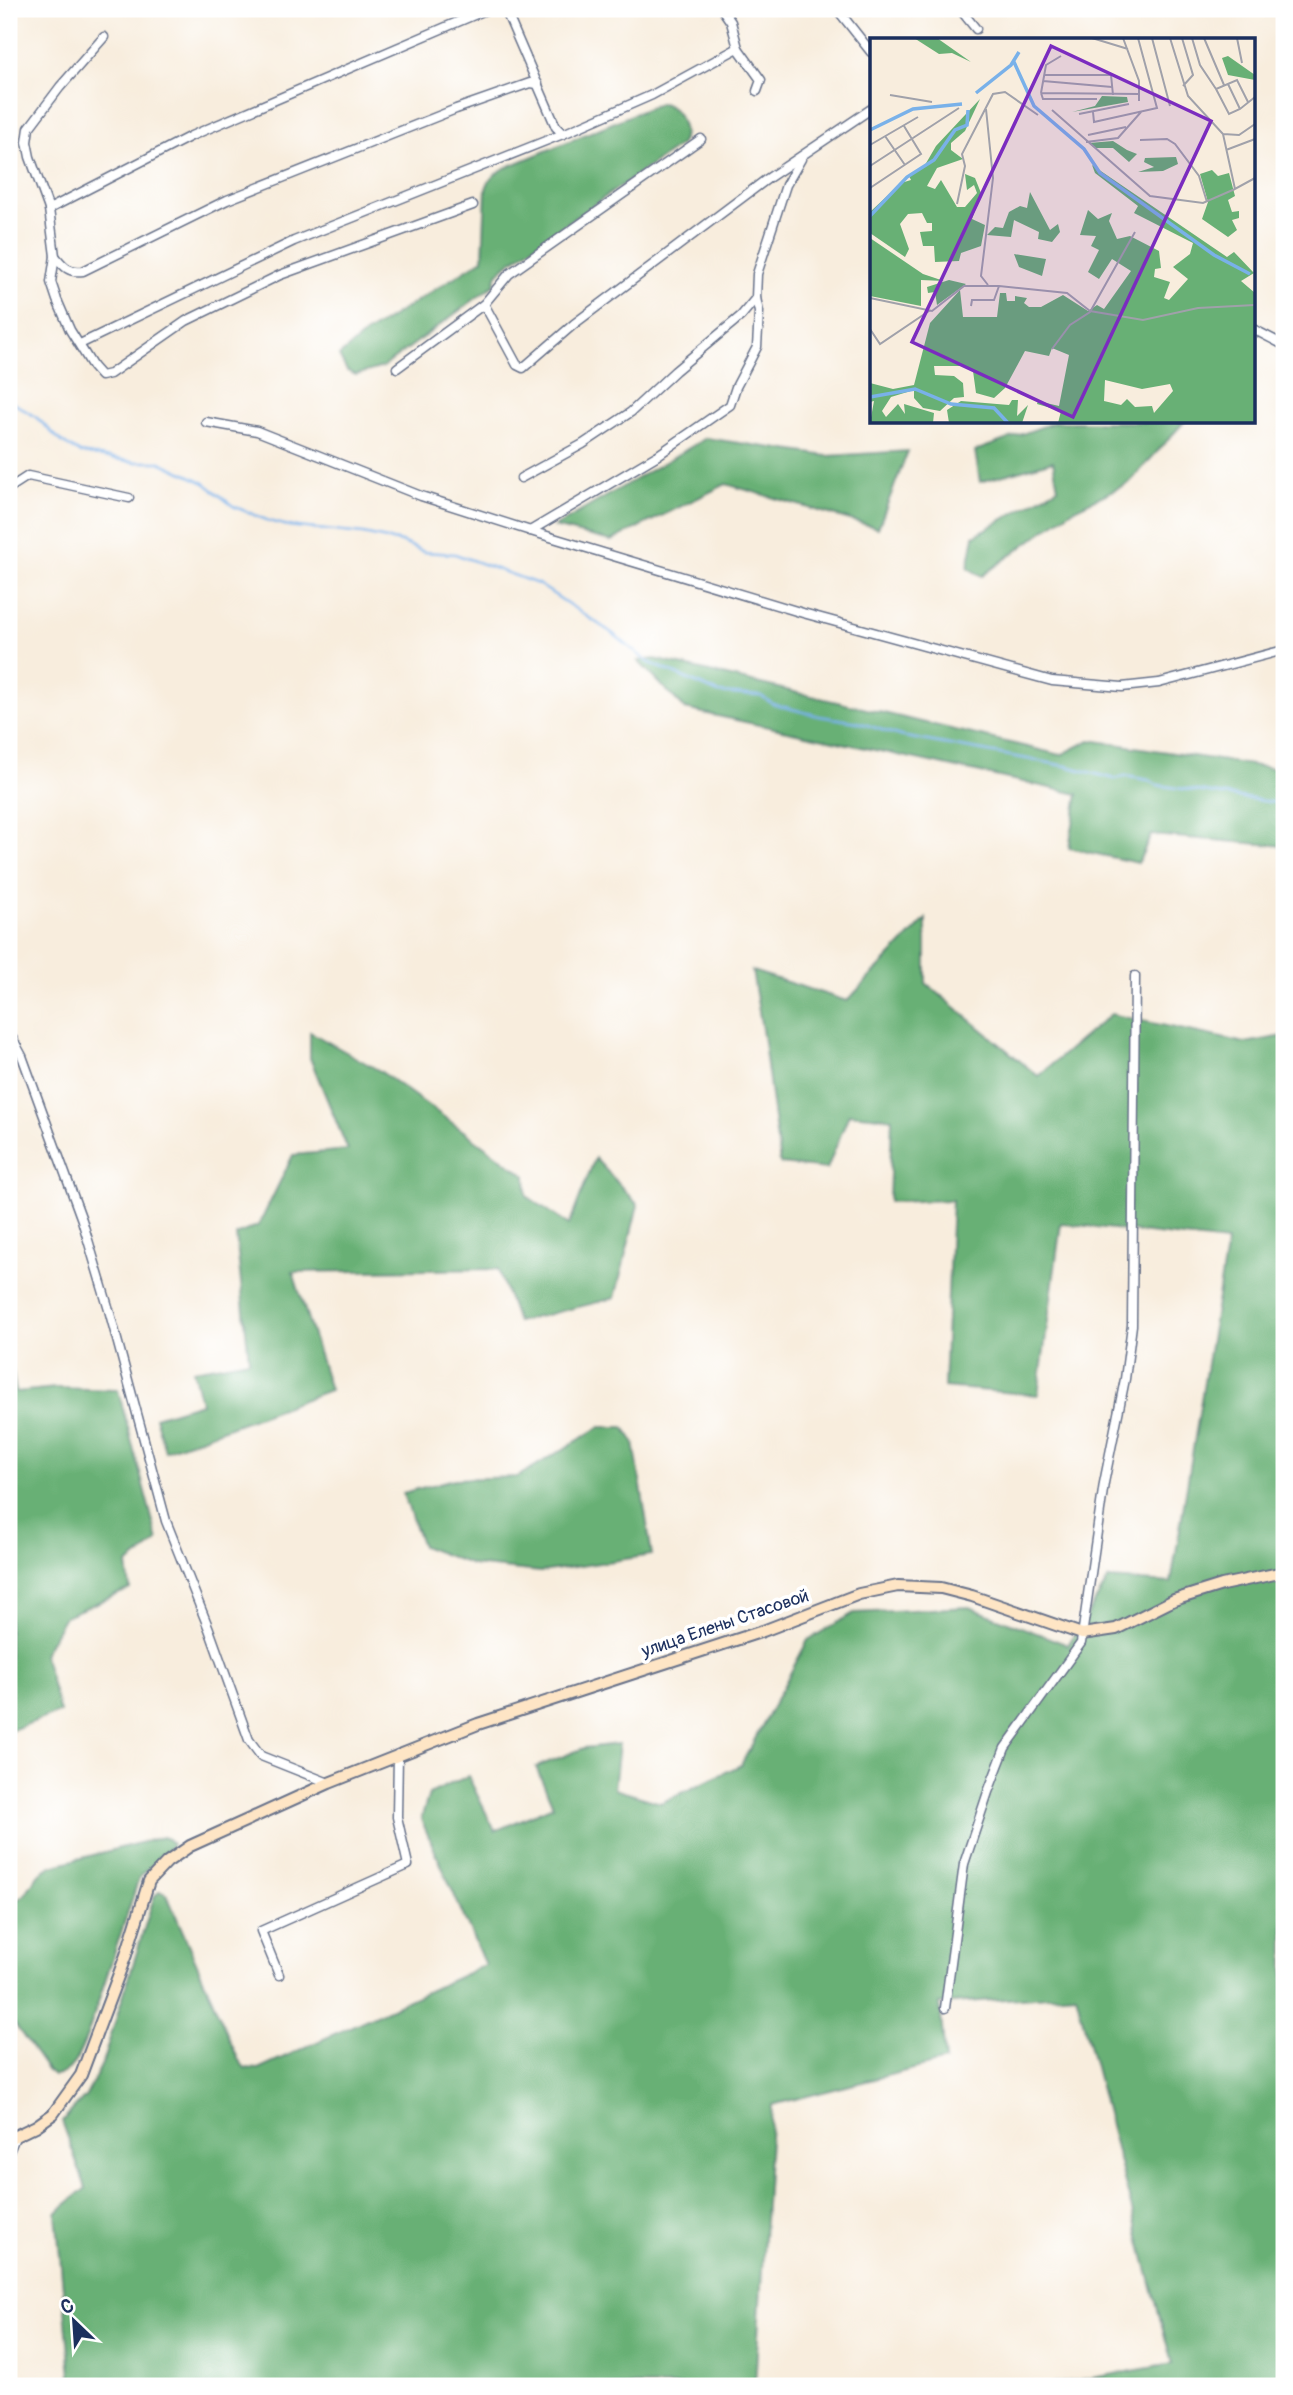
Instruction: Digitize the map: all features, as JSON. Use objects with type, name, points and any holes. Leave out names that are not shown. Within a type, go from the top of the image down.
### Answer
[{"type":"main road","name":"улица Елены Стасовой","points":[[12,2138],[53,2114],[81,2075],[118,1978],[149,1881],[167,1862],[190,1846],[329,1783],[478,1724],[763,1631],[859,1594],[898,1586],[941,1588],[1082,1634],[1116,1629],[1174,1601],[1222,1585],[1284,1572]]},
{"type":"street","points":[[49,209],[191,136],[488,9]]},
{"type":"street","points":[[505,9],[556,127],[564,134]]},
{"type":"street","points":[[722,9],[731,22],[738,48],[761,80],[757,91]]},
{"type":"street","points":[[837,9],[870,51]]},
{"type":"street","points":[[960,9],[976,29]]},
{"type":"street","points":[[104,37],[29,128],[27,142],[49,209],[55,256],[51,282],[70,330],[93,367],[102,376],[110,374],[186,321],[280,275],[473,205]]},
{"type":"street","points":[[80,344],[294,241],[564,134],[652,95],[738,48]]},
{"type":"street","points":[[55,256],[65,268],[74,272],[83,271],[227,200],[456,109],[530,83],[538,84]]},
{"type":"street","points":[[484,304],[517,365],[523,369],[574,324],[768,179],[870,110]]},
{"type":"street","points":[[397,368],[484,304],[509,274],[701,139]]},
{"type":"street","points":[[530,531],[658,455],[730,405],[736,387],[757,347],[760,312],[756,298],[757,274],[786,185],[803,156]]},
{"type":"street","points":[[521,478],[583,444],[631,412],[741,316],[756,298]]},
{"type":"street","points":[[1254,329],[1284,345]]},
{"type":"street","points":[[206,422],[257,431],[421,496],[530,531],[803,613],[1052,681],[1122,687],[1159,684],[1284,650]]},
{"type":"street","points":[[9,486],[28,476],[129,498]]},
{"type":"street","points":[[945,2008],[964,1864],[988,1792],[1005,1748],[1081,1643],[1104,1483],[1125,1379],[1132,1325],[1135,976]]},
{"type":"street","points":[[9,1032],[22,1056],[82,1220],[166,1521],[249,1740],[261,1756],[329,1783]]},
{"type":"street","points":[[279,1975],[261,1931],[408,1865],[397,1817],[398,1754]]},
{"type":"street","points":[[9,2152],[12,2138]]},
{"type":"green space","points":[[660,103],[672,108],[681,120],[684,134],[679,146],[508,264],[497,274],[494,285],[383,367],[356,375],[347,371],[339,356],[365,334],[483,259],[486,189],[495,174]]},
{"type":"green space","points":[[1049,424],[1182,424],[1129,483],[1074,509],[982,576],[968,568],[974,536],[1058,488],[1053,461],[980,482],[975,451]]},
{"type":"green space","points":[[706,438],[827,456],[908,451],[878,528],[726,484],[611,541],[554,527]]},
{"type":"green space","points":[[655,659],[1061,755],[1090,740],[1284,770],[1284,846],[1151,835],[1138,863],[1069,848],[1078,794],[685,709],[638,661]]},
{"type":"green space","points":[[926,919],[926,983],[1038,1076],[1111,1014],[1245,1043],[1284,1036],[1284,2386],[1046,2386],[1172,2364],[1076,1994],[940,2004],[945,2061],[772,2105],[755,2386],[72,2386],[56,2213],[86,2188],[62,2121],[86,2096],[102,2064],[154,1897],[160,1891],[167,1895],[238,2059],[245,2068],[258,2069],[485,1965],[421,1819],[429,1794],[468,1776],[495,1831],[553,1806],[536,1767],[584,1748],[619,1744],[614,1789],[661,1803],[741,1765],[808,1640],[854,1613],[969,1607],[1068,1645],[1109,1579],[1171,1583],[1227,1242],[1061,1223],[1038,1395],[944,1387],[952,1200],[889,1202],[892,1118],[849,1114],[827,1169],[780,1164],[752,971],[847,1001]]},
{"type":"green space","points":[[310,1032],[380,1071],[526,1176],[527,1196],[569,1225],[595,1158],[638,1205],[615,1298],[517,1322],[498,1269],[293,1272],[330,1390],[165,1451],[155,1417],[201,1403],[193,1370],[249,1360],[236,1235],[259,1225],[293,1155],[348,1150],[310,1058]]},
{"type":"green space","points":[[9,1352],[16,1392],[56,1388],[118,1390],[158,1541],[127,1565],[130,1589],[65,1616],[43,1654],[60,1712],[9,1731]]},
{"type":"green space","points":[[600,1427],[624,1427],[634,1442],[652,1555],[541,1572],[472,1565],[422,1546],[403,1493],[454,1479],[517,1477]]},
{"type":"green space","points":[[162,1837],[172,1843],[139,1878],[82,2049],[71,2067],[54,2076],[9,2016],[9,1906],[26,1893],[38,1875],[51,1866]]},
{"type":"waterway","points":[[9,400],[37,418],[62,442],[80,453],[135,462],[160,462],[203,482],[233,506],[269,521],[288,526],[363,534],[401,542],[424,552],[455,554],[538,584],[612,633],[648,662],[719,693],[761,696],[773,704],[819,716],[858,722],[900,736],[1066,766],[1115,779],[1125,776],[1148,780],[1157,785],[1284,804]]}]
